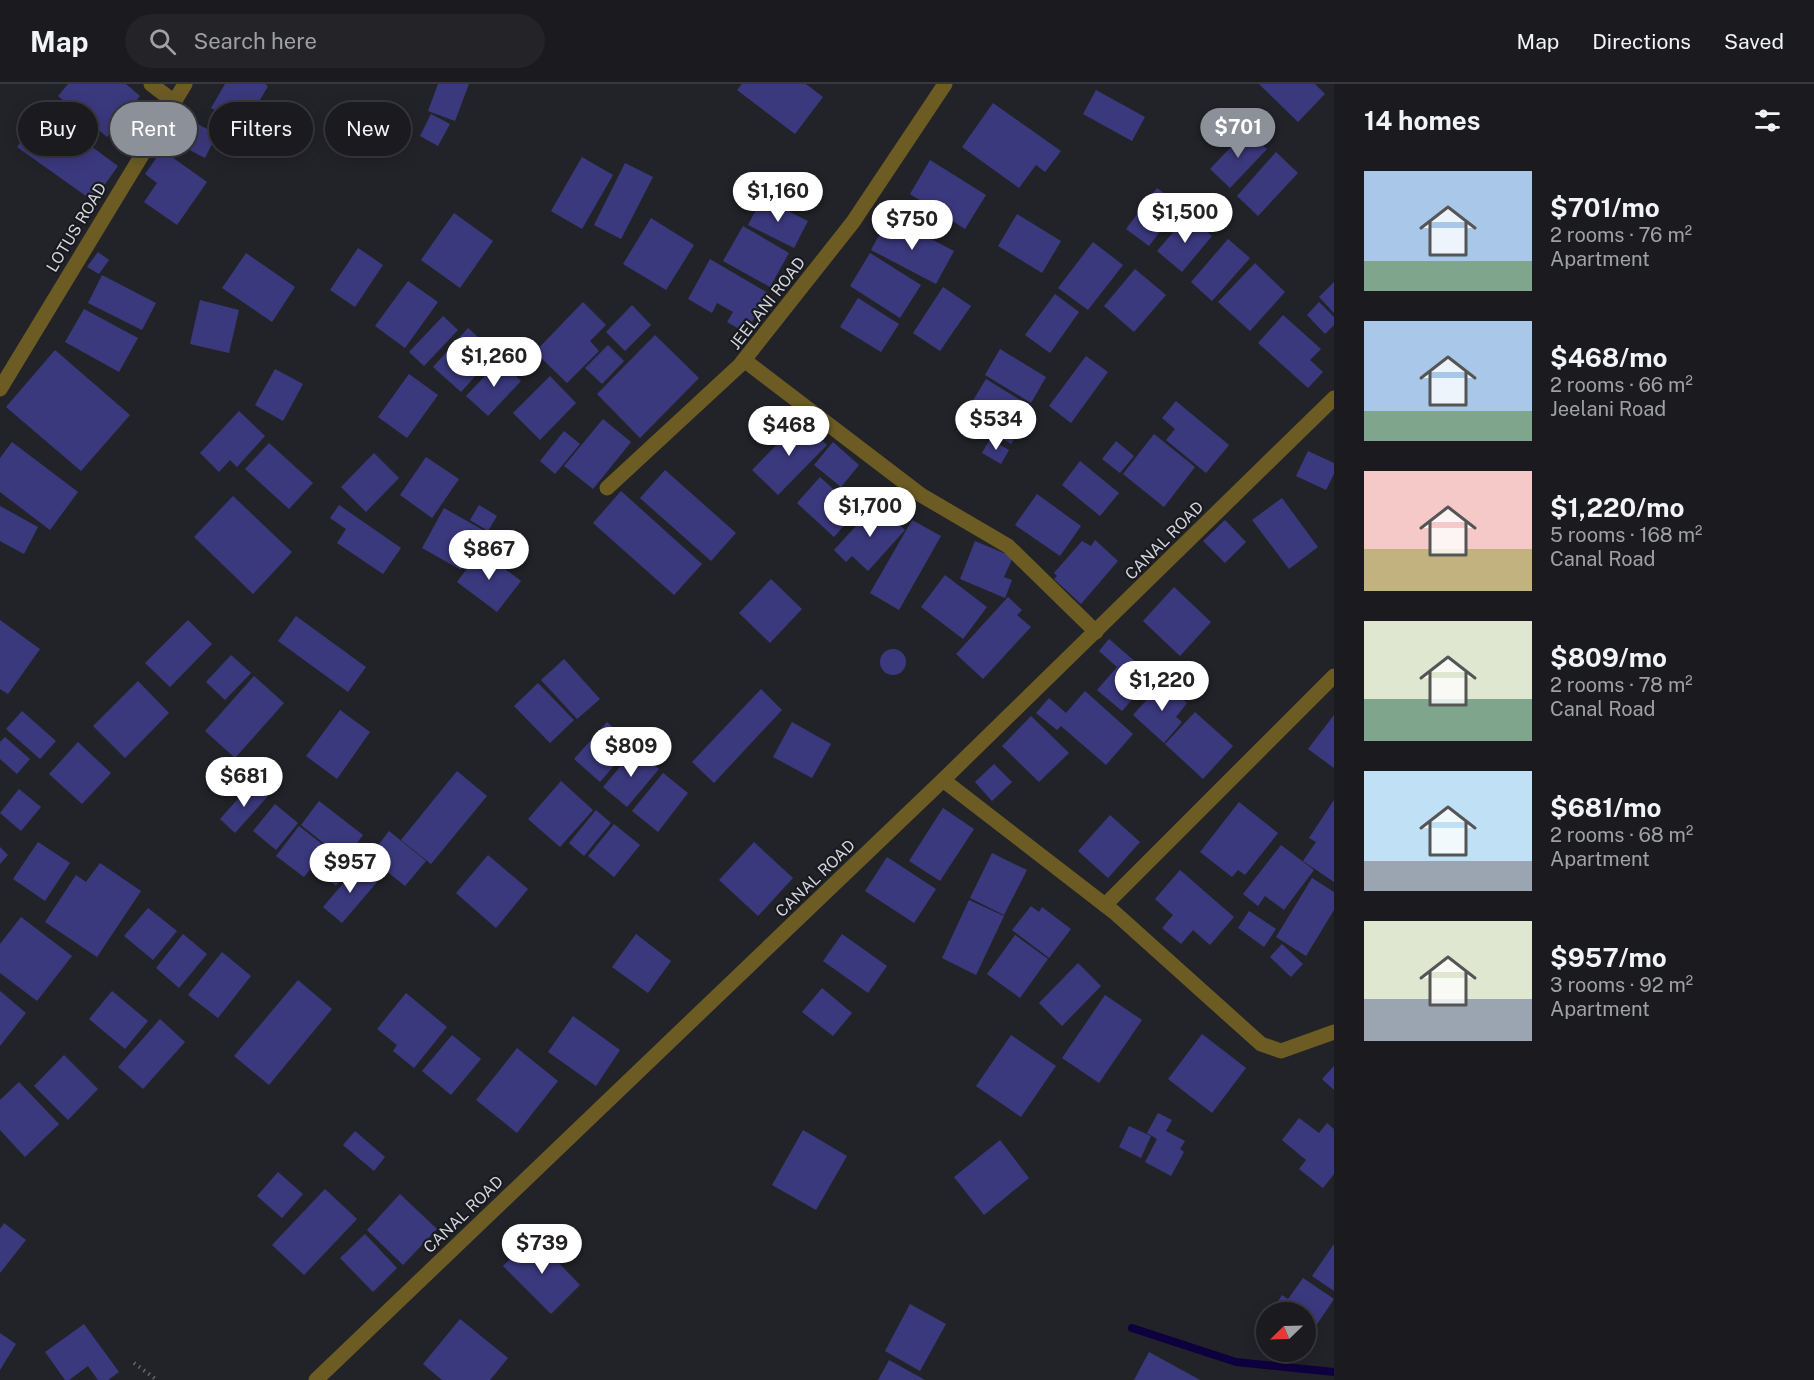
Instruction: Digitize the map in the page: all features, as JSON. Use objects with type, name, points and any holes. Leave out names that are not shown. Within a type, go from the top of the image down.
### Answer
[{"type":"street","points":[[151,84],[173,101]]},
{"type":"street","name":"LOTUS ROAD","points":[[0,389],[185,84]]},
{"type":"street","name":"JEELANI ROAD","points":[[607,488],[744,360],[854,222],[945,84]]},
{"type":"street","points":[[744,360],[921,495],[1008,546],[1096,632]]},
{"type":"street","name":"CANAL ROAD","points":[[316,1380],[943,780],[1334,398]]},
{"type":"street","points":[[1105,905],[1334,676]]},
{"type":"street","points":[[943,780],[1105,905],[1261,1044],[1281,1051],[1334,1032]]},
{"type":"path","points":[[134,1363],[157,1380]]},
{"type":"building","points":[[68,84],[126,84],[140,96],[135,102],[110,102],[110,133],[107,137],[98,129],[98,102],[65,102],[58,96]]},
{"type":"building","points":[[225,84],[265,84],[268,86],[259,102],[214,102]]},
{"type":"building","points":[[438,84],[469,84],[455,121],[428,111]]},
{"type":"building","points":[[742,84],[806,84],[823,97],[795,134],[737,90]]},
{"type":"building","points":[[1259,84],[1315,84],[1325,94],[1298,122]]},
{"type":"building","points":[[1096,90],[1145,117],[1132,141],[1083,114]]},
{"type":"building","points":[[993,103],[1061,151],[1045,172],[1036,165],[1019,188],[962,147]]},
{"type":"building","points":[[431,114],[450,124],[438,146],[420,136]]},
{"type":"building","points":[[197,124],[209,130],[209,150],[205,158],[197,154]]},
{"type":"building","points":[[1247,130],[1267,149],[1230,188],[1210,169]]},
{"type":"building","points":[[98,151],[118,166],[93,201],[30,156],[98,156]]},
{"type":"building","points":[[1276,152],[1298,173],[1258,216],[1237,196]]},
{"type":"building","points":[[158,156],[170,156],[207,182],[177,225],[144,202],[157,183],[145,174]]},
{"type":"building","points":[[582,157],[613,175],[582,229],[551,211]]},
{"type":"building","points":[[930,160],[986,195],[965,229],[910,194]]},
{"type":"building","points":[[625,163],[653,177],[621,239],[594,225]]},
{"type":"building","points":[[1157,188],[1180,205],[1149,246],[1126,229]]},
{"type":"building","points":[[762,198],[808,221],[794,248],[748,225]]},
{"type":"building","points":[[454,213],[493,241],[460,288],[421,260]]},
{"type":"building","points":[[1017,214],[1061,241],[1042,273],[998,246]]},
{"type":"building","points":[[1188,215],[1212,236],[1182,272],[1157,251]]},
{"type":"building","points":[[889,217],[954,251],[936,284],[871,250]]},
{"type":"building","points":[[651,218],[694,245],[666,290],[623,264]]},
{"type":"building","points":[[743,226],[789,253],[770,287],[723,261]]},
{"type":"building","points":[[1228,239],[1250,258],[1212,301],[1191,282]]},
{"type":"building","points":[[1093,242],[1123,265],[1088,310],[1058,288]]},
{"type":"building","points":[[358,248],[383,265],[355,307],[330,290]]},
{"type":"building","points":[[98,252],[109,260],[99,274],[87,267]]},
{"type":"building","points":[[246,253],[295,287],[272,322],[222,288]]},
{"type":"building","points":[[870,253],[921,285],[900,318],[850,286]]},
{"type":"building","points":[[710,259],[768,293],[746,333],[727,322],[733,312],[717,303],[712,313],[688,299]]},
{"type":"building","points":[[1255,263],[1285,292],[1250,331],[1218,302]]},
{"type":"building","points":[[1135,269],[1166,295],[1134,332],[1104,306]]},
{"type":"building","points":[[102,275],[156,303],[142,330],[88,303]]},
{"type":"building","points":[[408,281],[438,302],[405,348],[375,326]]},
{"type":"building","points":[[1334,282],[1334,313],[1319,297]]},
{"type":"building","points":[[943,287],[971,306],[940,351],[913,333]]},
{"type":"building","points":[[1055,294],[1079,312],[1050,353],[1025,335]]},
{"type":"building","points":[[858,298],[899,324],[881,352],[840,327]]},
{"type":"building","points":[[200,300],[239,310],[229,353],[190,344]]},
{"type":"building","points":[[583,302],[606,325],[590,341],[599,351],[567,383],[535,352]]},
{"type":"building","points":[[1319,302],[1334,317],[1334,325],[1325,334],[1307,315]]},
{"type":"building","points":[[632,305],[651,325],[625,351],[606,332]]},
{"type":"building","points":[[84,309],[138,338],[119,372],[65,342]]},
{"type":"building","points":[[1283,315],[1321,349],[1310,360],[1323,372],[1308,388],[1258,343]]},
{"type":"building","points":[[443,316],[458,330],[424,366],[409,352]]},
{"type":"building","points":[[468,328],[496,353],[461,392],[433,367]]},
{"type":"building","points":[[655,335],[699,378],[640,438],[597,394]]},
{"type":"building","points":[[608,345],[624,361],[602,384],[585,368]]},
{"type":"building","points":[[1000,349],[1046,377],[1031,403],[985,375]]},
{"type":"building","points":[[55,350],[130,415],[81,471],[6,407]]},
{"type":"building","points":[[1086,356],[1108,372],[1071,423],[1049,406]]},
{"type":"building","points":[[500,360],[521,381],[488,416],[466,396]]},
{"type":"building","points":[[275,369],[303,384],[283,421],[255,405]]},
{"type":"building","points":[[409,374],[438,395],[407,438],[378,417]]},
{"type":"building","points":[[550,376],[576,403],[540,440],[513,413]]},
{"type":"building","points":[[986,379],[1033,408],[1011,444],[964,415]]},
{"type":"building","points":[[1176,401],[1229,445],[1206,473],[1166,440],[1175,429],[1162,418]]},
{"type":"building","points":[[239,411],[265,436],[237,467],[230,460],[219,472],[200,453]]},
{"type":"building","points":[[603,419],[631,442],[593,489],[564,466]]},
{"type":"building","points":[[801,420],[827,445],[778,495],[752,470]]},
{"type":"building","points":[[564,431],[580,444],[555,474],[540,461]]},
{"type":"building","points":[[1154,434],[1195,467],[1164,507],[1123,474]]},
{"type":"building","points":[[990,439],[1009,450],[1001,464],[982,453]]},
{"type":"building","points":[[1116,441],[1134,456],[1120,473],[1102,459]]},
{"type":"building","points":[[12,442],[78,492],[50,530],[0,492],[0,458]]},
{"type":"building","points":[[833,442],[859,465],[841,487],[814,465]]},
{"type":"building","points":[[269,443],[313,483],[289,509],[245,469]]},
{"type":"building","points":[[1308,451],[1334,463],[1334,474],[1326,490],[1296,476]]},
{"type":"building","points":[[374,453],[399,478],[366,512],[341,487]]},
{"type":"building","points":[[426,457],[459,479],[432,518],[400,495]]},
{"type":"building","points":[[1080,461],[1119,493],[1100,516],[1062,485]]},
{"type":"building","points":[[665,470],[736,533],[711,561],[640,498]]},
{"type":"building","points":[[820,477],[857,511],[834,537],[797,503]]},
{"type":"building","points":[[621,491],[702,564],[674,595],[593,523]]},
{"type":"building","points":[[1037,494],[1081,526],[1060,556],[1015,525]]},
{"type":"building","points":[[233,496],[292,552],[253,594],[194,537]]},
{"type":"building","points":[[1282,498],[1318,547],[1289,569],[1252,520]]},
{"type":"building","points":[[877,503],[905,530],[868,571],[852,556],[846,562],[834,550]]},
{"type":"building","points":[[339,505],[401,548],[383,574],[337,543],[346,529],[330,518]]},
{"type":"building","points":[[479,505],[497,516],[488,531],[470,520]]},
{"type":"building","points":[[0,506],[38,527],[24,554],[0,541]]},
{"type":"building","points":[[444,508],[483,530],[461,570],[422,548]]},
{"type":"building","points":[[912,520],[941,536],[899,610],[870,593]]},
{"type":"building","points":[[1225,520],[1246,542],[1225,563],[1203,541]]},
{"type":"building","points":[[1095,540],[1118,561],[1081,604],[1054,579],[1057,576],[1054,573],[1082,541],[1091,546]]},
{"type":"building","points":[[975,541],[1013,557],[1004,577],[1012,580],[1005,598],[960,579]]},
{"type":"building","points":[[481,550],[521,581],[497,612],[457,582]]},
{"type":"building","points":[[945,575],[987,607],[963,639],[921,607]]},
{"type":"building","points":[[771,579],[802,609],[770,643],[739,613]]},
{"type":"building","points":[[1174,587],[1211,622],[1180,656],[1143,621]]},
{"type":"building","points":[[1008,597],[1022,610],[1017,615],[1031,627],[983,679],[956,654]]},
{"type":"building","points":[[296,616],[366,667],[348,692],[278,641]]},
{"type":"building","points":[[0,620],[40,649],[8,694],[0,689]]},
{"type":"building","points":[[188,620],[212,644],[170,687],[145,663]]},
{"type":"building","points":[[1109,639],[1152,676],[1122,711],[1097,690],[1117,667],[1099,651]]},
{"type":"building","points":[[893,649],[902,653],[906,662],[902,671],[893,675],[884,671],[880,662],[884,653]]},
{"type":"building","points":[[231,655],[251,673],[225,700],[206,682]]},
{"type":"building","points":[[564,659],[600,699],[577,719],[541,680]]},
{"type":"building","points":[[254,676],[284,703],[235,758],[205,731]]},
{"type":"building","points":[[138,681],[169,713],[125,758],[93,726]]},
{"type":"building","points":[[1163,682],[1187,703],[1176,717],[1182,722],[1164,743],[1133,715]]},
{"type":"building","points":[[538,683],[574,720],[550,743],[514,706]]},
{"type":"building","points":[[761,689],[782,710],[714,783],[692,762]]},
{"type":"building","points":[[1085,691],[1133,734],[1106,765],[1061,726],[1057,730],[1036,713],[1049,698],[1066,713]]},
{"type":"building","points":[[340,710],[370,732],[337,779],[306,756]]},
{"type":"building","points":[[22,711],[56,741],[40,759],[6,729]]},
{"type":"building","points":[[1195,712],[1233,746],[1203,779],[1165,744]]},
{"type":"building","points":[[1334,715],[1334,768],[1308,749]]},
{"type":"building","points":[[1031,716],[1069,753],[1039,782],[1002,746]]},
{"type":"building","points":[[607,722],[632,745],[600,782],[574,759]]},
{"type":"building","points":[[792,722],[831,744],[812,778],[773,757]]},
{"type":"building","points":[[5,737],[30,759],[17,774],[0,759],[0,742]]},
{"type":"building","points":[[78,742],[111,773],[82,804],[49,774]]},
{"type":"building","points":[[635,749],[659,769],[627,807],[603,787]]},
{"type":"building","points":[[994,764],[1012,782],[992,801],[975,782]]},
{"type":"building","points":[[457,771],[487,796],[431,864],[401,840]]},
{"type":"building","points":[[663,773],[688,793],[658,832],[632,811]]},
{"type":"building","points":[[561,781],[593,810],[560,847],[528,819]]},
{"type":"building","points":[[253,782],[268,796],[235,833],[220,819]]},
{"type":"building","points":[[19,789],[41,807],[21,831],[0,813]]},
{"type":"building","points":[[1334,800],[1334,882],[1303,861],[1316,842],[1309,838]]},
{"type":"building","points":[[319,801],[363,835],[345,860],[301,825]]},
{"type":"building","points":[[1239,802],[1278,833],[1245,875],[1238,870],[1232,877],[1200,852]]},
{"type":"building","points":[[275,804],[298,823],[276,850],[253,831]]},
{"type":"building","points":[[943,808],[974,829],[940,881],[909,861]]},
{"type":"building","points":[[596,810],[611,823],[584,856],[569,843]]},
{"type":"building","points":[[1110,815],[1140,842],[1108,878],[1078,851]]},
{"type":"building","points":[[614,824],[640,845],[614,877],[588,856]]},
{"type":"building","points":[[299,826],[327,848],[304,877],[276,856]]},
{"type":"building","points":[[389,831],[426,861],[405,886],[369,857]]},
{"type":"building","points":[[38,842],[70,863],[45,901],[13,879]]},
{"type":"building","points":[[754,842],[793,878],[758,916],[719,880]]},
{"type":"building","points":[[1281,845],[1314,870],[1284,910],[1265,896],[1258,906],[1243,894]]},
{"type":"building","points":[[0,847],[8,855],[0,864]]},
{"type":"building","points":[[329,849],[351,868],[336,886],[313,867]]},
{"type":"building","points":[[992,853],[1027,870],[1004,915],[970,898]]},
{"type":"building","points":[[488,855],[528,889],[496,928],[456,893]]},
{"type":"building","points":[[887,857],[936,889],[914,923],[865,891]]},
{"type":"building","points":[[100,863],[141,891],[97,957],[45,922],[76,875],[86,882]]},
{"type":"building","points":[[359,865],[378,881],[342,923],[323,907]]},
{"type":"building","points":[[1180,870],[1234,917],[1210,945],[1193,930],[1181,944],[1162,928],[1173,915],[1155,899]]},
{"type":"building","points":[[1312,878],[1334,892],[1334,910],[1306,956],[1276,937]]},
{"type":"building","points":[[969,900],[1004,916],[976,975],[942,958]]},
{"type":"building","points":[[1031,906],[1039,912],[1042,907],[1071,929],[1049,958],[1012,930]]},
{"type":"building","points":[[148,908],[177,931],[153,960],[124,936]]},
{"type":"building","points":[[1249,911],[1276,929],[1264,947],[1238,928]]},
{"type":"building","points":[[21,917],[72,956],[37,1001],[0,973],[0,944]]},
{"type":"building","points":[[183,934],[207,954],[179,988],[156,968]]},
{"type":"building","points":[[636,934],[671,961],[648,993],[612,967]]},
{"type":"building","points":[[842,934],[887,966],[868,993],[823,961]]},
{"type":"building","points":[[1015,935],[1048,959],[1020,998],[987,974]]},
{"type":"building","points":[[1282,944],[1303,964],[1291,977],[1270,957]]},
{"type":"building","points":[[222,952],[251,976],[218,1018],[188,995]]},
{"type":"building","points":[[1078,963],[1101,986],[1062,1026],[1039,1003]]},
{"type":"building","points":[[298,980],[332,1009],[269,1085],[234,1056]]},
{"type":"building","points":[[822,988],[852,1013],[833,1036],[802,1012]]},
{"type":"building","points":[[0,991],[26,1013],[0,1046]]},
{"type":"building","points":[[112,991],[148,1021],[125,1049],[89,1019]]},
{"type":"building","points":[[406,993],[447,1027],[414,1068],[393,1051],[397,1045],[377,1029]]},
{"type":"building","points":[[1105,995],[1142,1020],[1099,1083],[1062,1058]]},
{"type":"building","points":[[573,1016],[620,1050],[596,1086],[548,1052]]},
{"type":"building","points":[[160,1019],[185,1042],[143,1089],[118,1067]]},
{"type":"building","points":[[1202,1034],[1246,1068],[1212,1113],[1168,1079]]},
{"type":"building","points":[[452,1035],[481,1059],[451,1095],[422,1071]]},
{"type":"building","points":[[1011,1035],[1056,1066],[1021,1117],[976,1086]]},
{"type":"building","points":[[517,1048],[558,1081],[517,1133],[476,1100]]},
{"type":"building","points":[[64,1055],[98,1089],[68,1120],[34,1086]]},
{"type":"building","points":[[1334,1066],[1334,1090],[1322,1079]]},
{"type":"building","points":[[19,1082],[59,1124],[25,1157],[0,1130],[0,1100]]},
{"type":"building","points":[[1158,1113],[1172,1120],[1166,1131],[1185,1141],[1180,1149],[1184,1152],[1171,1176],[1145,1162],[1157,1139],[1147,1133]]},
{"type":"building","points":[[1299,1118],[1319,1133],[1327,1123],[1334,1129],[1334,1174],[1323,1188],[1299,1169],[1306,1160],[1282,1140]]},
{"type":"building","points":[[1129,1126],[1151,1136],[1141,1158],[1119,1147]]},
{"type":"building","points":[[803,1130],[847,1156],[816,1210],[772,1185]]},
{"type":"building","points":[[355,1131],[385,1157],[374,1171],[343,1145]]},
{"type":"building","points":[[1000,1140],[1029,1178],[984,1215],[954,1177]]},
{"type":"building","points":[[278,1172],[303,1194],[282,1218],[257,1196]]},
{"type":"building","points":[[325,1189],[357,1219],[304,1275],[272,1245]]},
{"type":"building","points":[[400,1194],[437,1229],[403,1265],[367,1230]]},
{"type":"building","points":[[4,1223],[26,1240],[0,1273],[0,1229]]},
{"type":"building","points":[[365,1234],[397,1268],[373,1292],[340,1258]]},
{"type":"building","points":[[533,1236],[580,1285],[551,1314],[503,1266]]},
{"type":"building","points":[[1334,1244],[1334,1291],[1312,1276]]},
{"type":"building","points":[[1303,1278],[1334,1299],[1316,1326],[1316,1302],[1278,1302],[1282,1295],[1288,1299]]},
{"type":"building","points":[[910,1304],[946,1324],[920,1371],[885,1351]]},
{"type":"building","points":[[460,1319],[508,1358],[490,1380],[442,1380],[423,1364]]},
{"type":"building","points":[[84,1324],[119,1372],[108,1380],[98,1380],[88,1366],[69,1380],[65,1380],[45,1352]]},
{"type":"building","points":[[0,1333],[16,1344],[0,1370]]},
{"type":"building","points":[[1149,1352],[1200,1380],[1134,1380]]},
{"type":"building","points":[[889,1360],[925,1380],[878,1380]]},
{"type":"waterway","points":[[1132,1328],[1236,1362],[1334,1372]]}]
